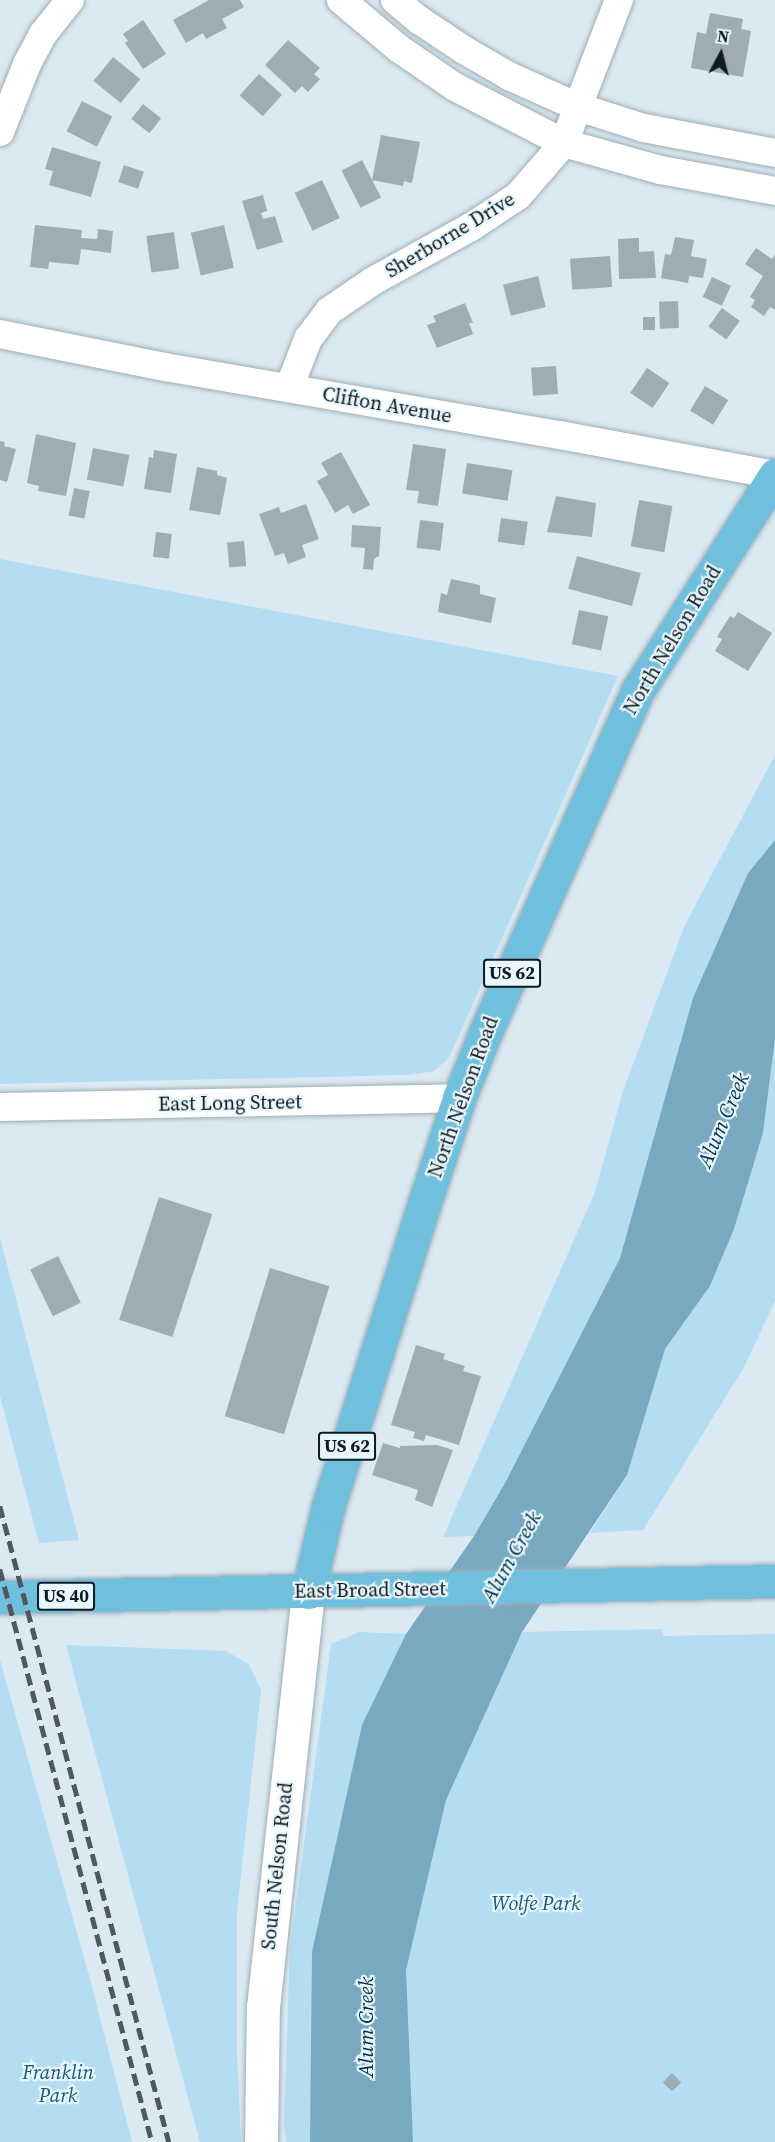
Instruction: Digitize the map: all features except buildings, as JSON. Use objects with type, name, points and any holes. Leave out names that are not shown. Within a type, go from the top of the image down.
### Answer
[{"type":"main road","name":"North Nelson Road","points":[[308,1592],[328,1507],[459,1098],[634,698],[690,604],[775,475]]},
{"type":"main road","name":"East Broad Street","points":[[0,1597],[775,1581]]},
{"type":"main road","name":"South Nelson Road","points":[[261,2142],[263,2007],[273,1894],[308,1592]]},
{"type":"street","points":[[0,132],[43,34],[70,0]]},
{"type":"street","points":[[341,0],[398,48],[455,87],[564,143],[661,170],[775,191]]},
{"type":"street","points":[[395,0],[419,20],[464,50],[509,75],[578,107],[644,128],[775,153]]},
{"type":"street","name":"Sherborne Drive","points":[[289,388],[308,339],[329,311],[373,281],[471,227],[518,196],[564,143],[619,0]]},
{"type":"street","name":"Clifton Avenue","points":[[0,334],[775,475]]},
{"type":"street","name":"East Long Street","points":[[0,1107],[459,1098]]},
{"type":"green space","points":[[0,559],[618,676],[449,1058],[434,1071],[407,1075],[0,1084]]},
{"type":"green space","points":[[775,755],[775,840],[748,873],[651,1152],[620,1258],[505,1483],[474,1536],[443,1537],[595,1192],[623,1091],[685,925]]},
{"type":"green space","points":[[775,1039],[775,1301],[743,1369],[643,1530],[590,1533],[627,1475],[665,1349],[710,1286],[734,1229],[763,1133]]},
{"type":"green space","points":[[0,1238],[79,1540],[39,1543],[0,1396]]},
{"type":"green space","name":"Wolfe Park","points":[[662,1629],[663,1636],[775,1634],[775,2142],[286,2142],[284,2122],[290,1948],[331,1644],[359,1632],[406,1634],[403,1642],[518,1640],[522,1632]]},
{"type":"green space","points":[[66,1645],[226,1651],[249,1664],[261,1690],[237,1912],[237,2056],[241,2142],[200,2142]]},
{"type":"green space","name":"Franklin Park","points":[[0,1660],[90,1979],[132,2142],[0,2142]]},
{"type":"water","name":"Alum Creek","points":[[775,840],[775,1039],[763,1133],[734,1229],[710,1286],[665,1349],[627,1475],[522,1632],[446,1800],[406,1970],[413,2142],[310,2142],[312,1952],[362,1725],[406,1634],[474,1536],[505,1483],[620,1258],[693,998],[748,873]]},
{"type":"railway","points":[[0,1506],[169,2142]]},
{"type":"railway","points":[[0,1569],[152,2142]]}]
